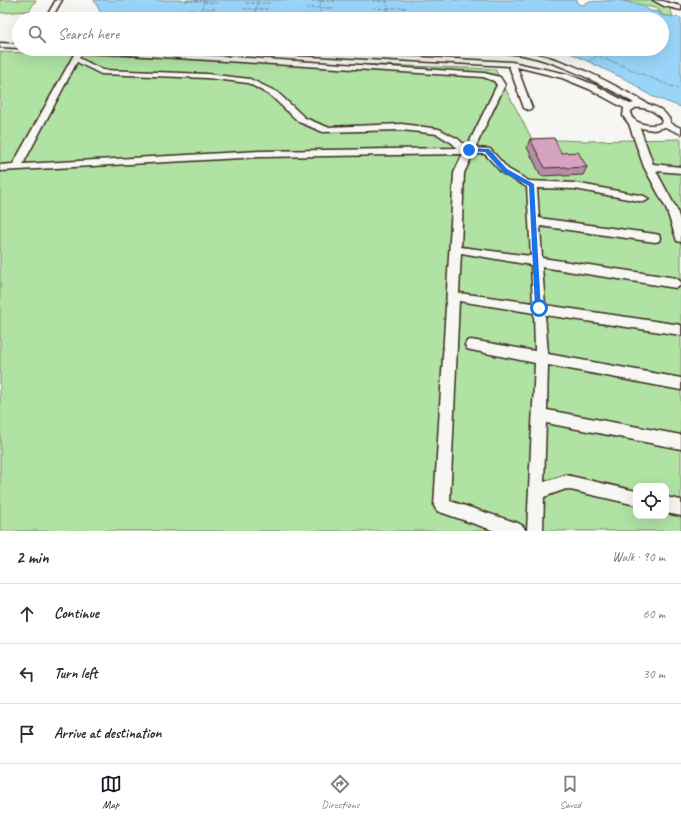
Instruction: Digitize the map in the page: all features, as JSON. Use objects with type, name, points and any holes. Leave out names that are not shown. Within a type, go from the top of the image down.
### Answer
[{"type":"lane","points":[[52,12],[59,0]]},
{"type":"lane","points":[[656,0],[666,5],[681,8]]},
{"type":"lane","points":[[0,45],[12,46]]},
{"type":"lane","points":[[16,167],[77,56]]},
{"type":"lane","points":[[81,56],[101,72],[207,76],[250,81],[274,94],[302,120],[326,130],[402,127],[439,132],[455,141],[466,150]]},
{"type":"lane","points":[[117,56],[484,75],[497,79],[501,85],[466,150],[459,173],[442,506],[518,531]]},
{"type":"lane","points":[[353,56],[512,64],[564,76],[592,87],[630,108]]},
{"type":"lane","points":[[533,56],[578,70],[613,87],[642,105],[661,112],[666,120],[665,124]]},
{"type":"lane","points":[[512,64],[528,108]]},
{"type":"lane","points":[[642,105],[630,108],[626,112],[627,116],[633,122],[649,167],[669,204],[681,238]]},
{"type":"lane","points":[[633,122],[651,128],[665,124],[681,131]]},
{"type":"lane","points":[[0,168],[260,154],[466,150],[487,151],[505,171],[527,184],[575,186],[644,199]]},
{"type":"lane","points":[[649,167],[681,170]]},
{"type":"lane","points":[[532,184],[542,358],[535,531]]},
{"type":"lane","points":[[669,204],[681,205]]},
{"type":"lane","points":[[534,221],[655,238]]},
{"type":"lane","points":[[463,250],[676,283]]},
{"type":"lane","points":[[460,297],[681,330]]},
{"type":"lane","points":[[471,345],[681,384]]},
{"type":"lane","points":[[540,415],[681,442]]},
{"type":"lane","points":[[537,492],[566,482],[633,497]]},
{"type":"lane","points":[[669,506],[681,508]]},
{"type":"path","points":[[256,12],[258,0]]},
{"type":"path","points":[[185,1],[217,2]]},
{"type":"path","points":[[201,10],[205,1]]},
{"type":"path","points":[[307,1],[337,1]]},
{"type":"path","points":[[320,12],[321,1]]},
{"type":"path","points":[[373,2],[388,1],[388,12]]},
{"type":"path","points":[[246,3],[271,3]]},
{"type":"path","points":[[306,8],[336,8]]},
{"type":"path","points":[[374,8],[407,8]]},
{"type":"path","points":[[180,10],[215,9]]},
{"type":"path","points":[[244,9],[269,9]]},
{"type":"path","points":[[589,61],[596,56]]},
{"type":"path","points":[[600,56],[678,89]]},
{"type":"green space","points":[[0,0],[36,0],[29,11],[0,13]]},
{"type":"green space","points":[[619,0],[653,0],[670,8],[673,17],[669,16],[669,12],[660,12],[655,8]]},
{"type":"green space","points":[[0,52],[12,52],[12,56],[116,56],[495,69],[532,139],[584,141],[681,139],[681,531],[0,531]]},
{"type":"water","points":[[94,0],[578,0],[576,2],[578,4],[584,5],[587,2],[619,0],[642,5],[650,11],[659,12],[100,12]]},
{"type":"water","points":[[669,16],[681,18],[681,107],[651,96],[629,81],[577,56],[669,56]]},
{"type":"building","points":[[554,138],[561,153],[578,152],[587,167],[545,168],[530,139]]},
{"type":"route","points":[[469,150],[487,151],[505,171],[527,184],[532,184],[539,308]]}]
